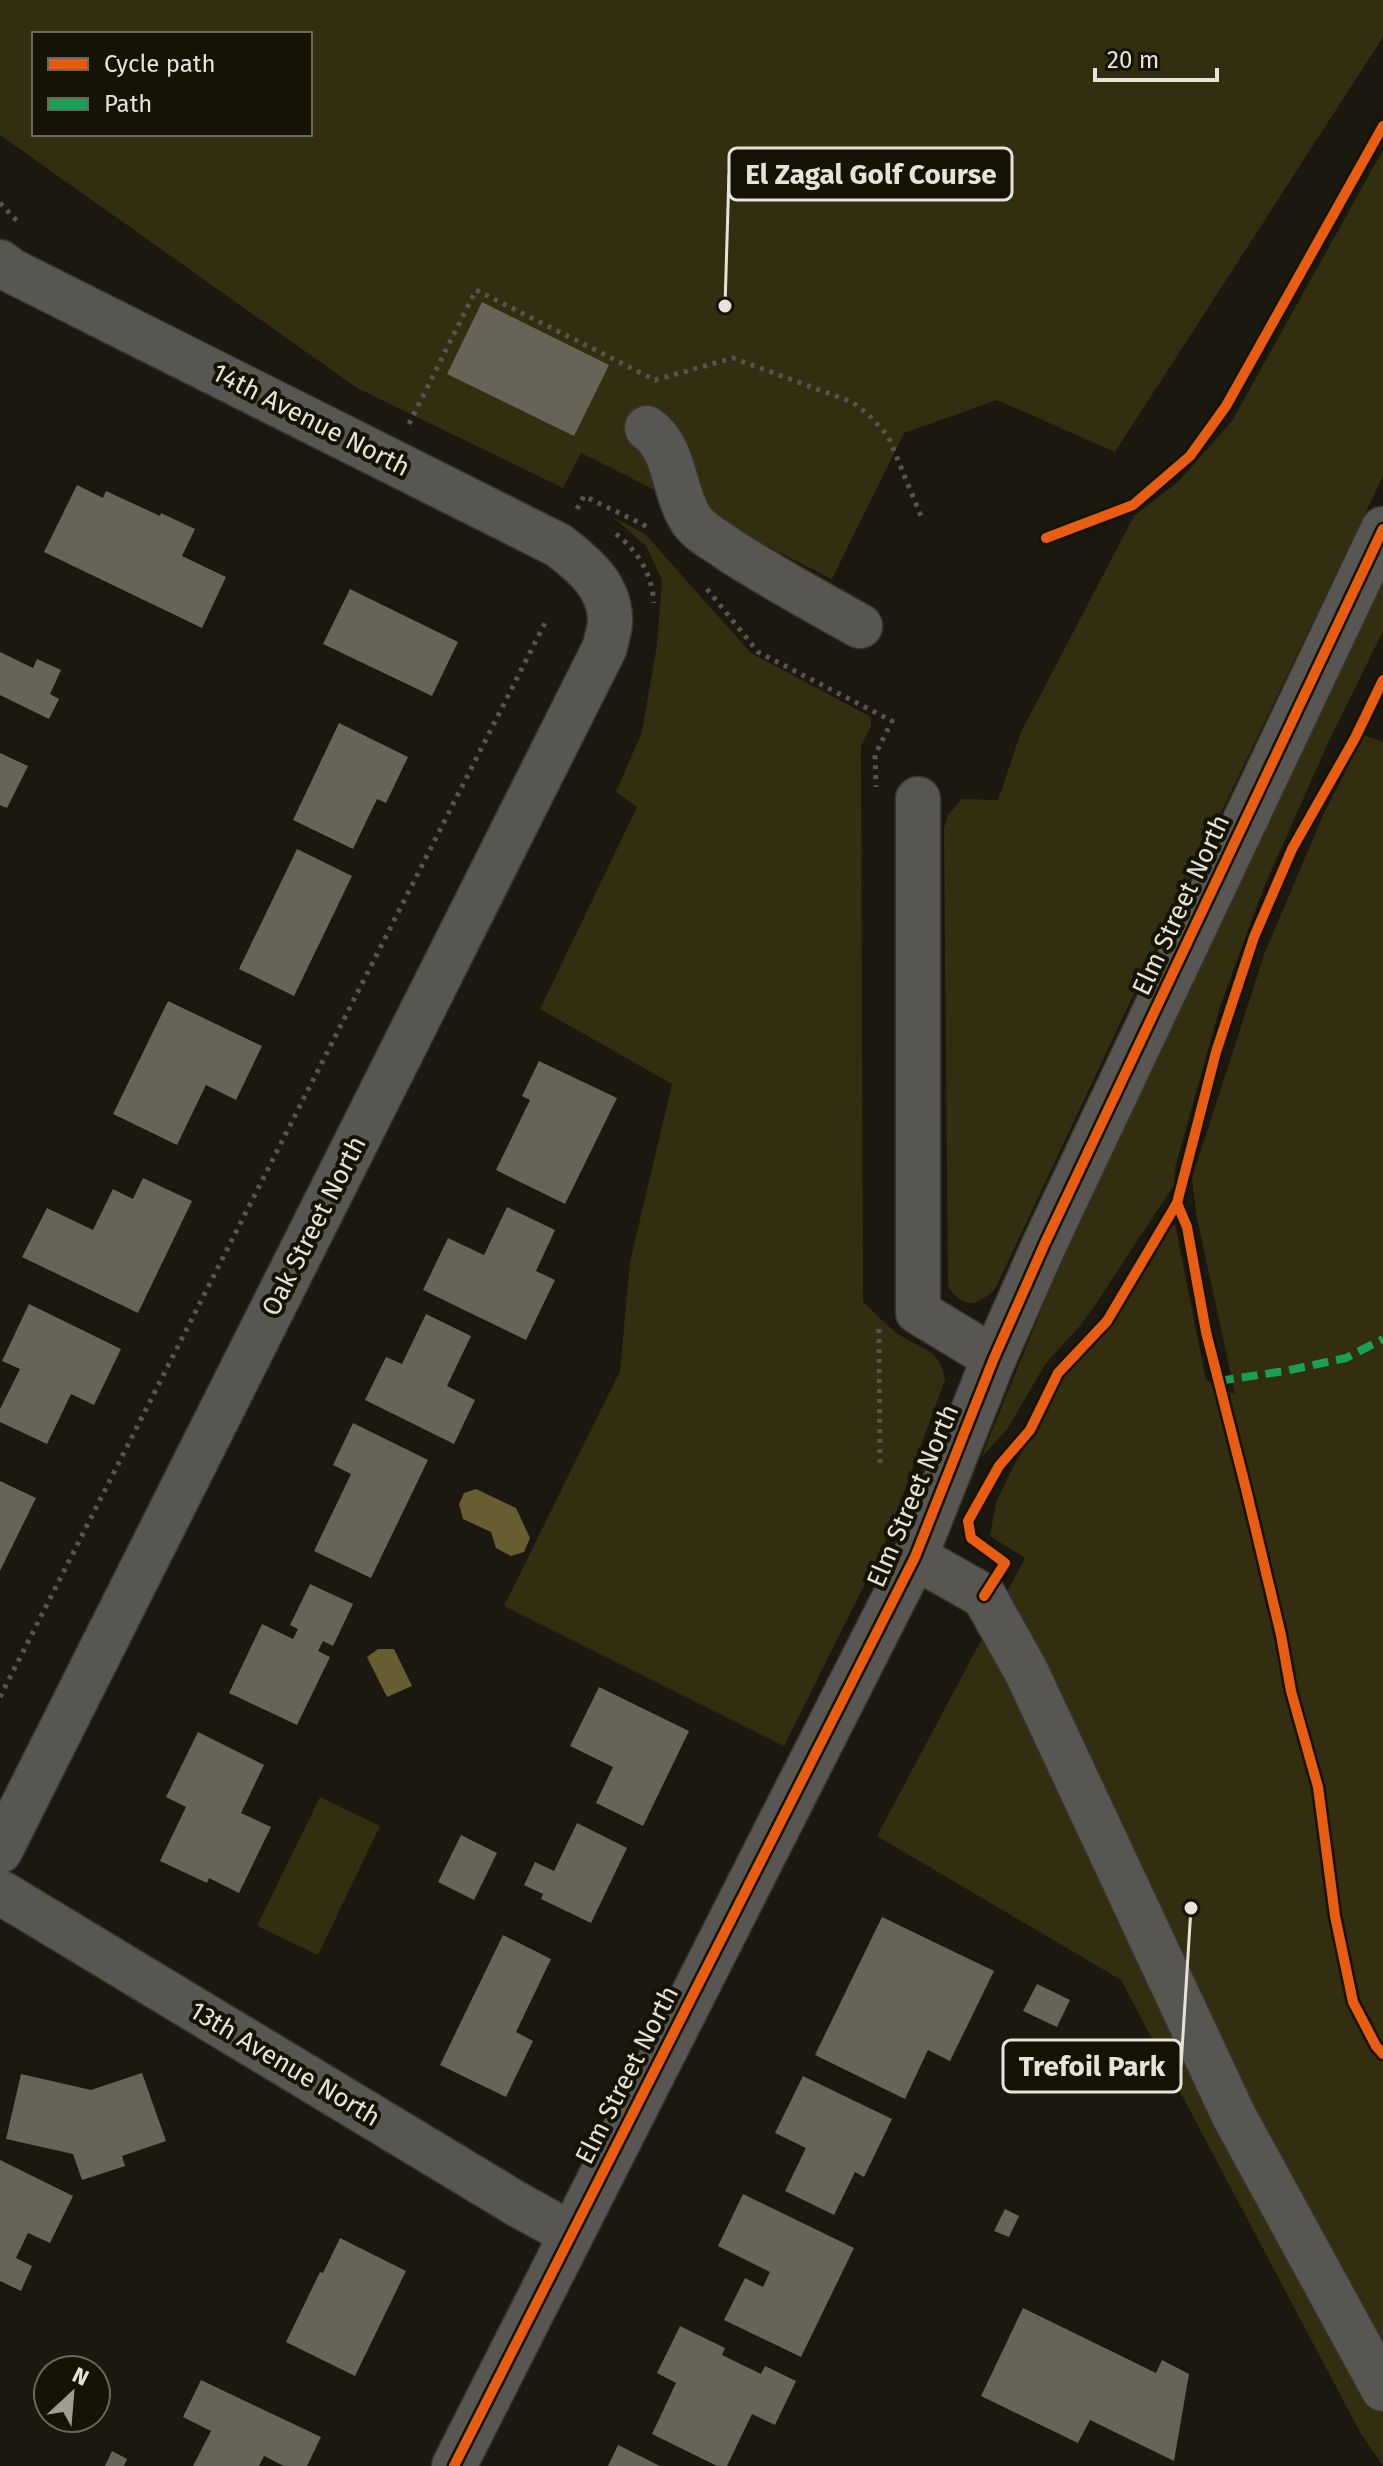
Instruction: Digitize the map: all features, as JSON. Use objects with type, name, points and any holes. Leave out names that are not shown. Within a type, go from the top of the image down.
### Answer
[{"type":"street","name":"14th Avenue North","points":[[4,275],[558,545],[588,567],[606,597]]},
{"type":"street","points":[[647,428],[658,436],[669,458],[693,522],[762,571],[860,626]]},
{"type":"street","name":"Elm Street North","points":[[454,2466],[915,1557],[994,1358],[1058,1214],[1383,529]]},
{"type":"street","name":"Oak Street North","points":[[0,1851],[605,647],[610,621],[606,597]]},
{"type":"street","points":[[918,799],[918,1312],[994,1358]]},
{"type":"street","points":[[915,1557],[984,1596],[1026,1671],[1234,2116],[1383,2389]]},
{"type":"street","name":"13th Avenue North","points":[[0,1892],[571,2234]]},
{"type":"path","points":[[409,425],[476,290],[655,380],[733,358],[852,402],[888,436],[923,521]]},
{"type":"path","points":[[576,510],[584,496],[650,528]]},
{"type":"path","points":[[701,582],[758,652],[892,721]]},
{"type":"path","points":[[0,1697],[546,621]]},
{"type":"shaded area","points":[[0,0],[1383,0],[1383,37],[1115,452],[997,400],[904,433],[832,579],[581,453],[563,488],[357,388],[0,135]]},
{"type":"shaded area","points":[[1383,150],[1383,476],[995,1289],[976,1302],[965,1302],[948,1287],[944,828],[948,815],[962,799],[998,800],[1021,732],[1134,516],[1178,482],[1232,421]]},
{"type":"shaded area","points":[[613,517],[645,534],[751,653],[871,717],[871,726],[861,746],[863,1302],[905,1339],[934,1355],[945,1380],[886,1541],[784,1746],[504,1606],[620,1371],[630,1262],[672,1084],[540,1009],[637,807],[616,792],[642,732],[657,644],[662,580],[646,546]]},
{"type":"shaded area","points":[[1383,583],[1383,631],[1328,743],[1264,887],[1220,1007],[1175,1168],[1174,1185],[1094,1307],[1046,1363],[1008,1428],[981,1458],[1053,1281],[1234,884]]},
{"type":"shaded area","points":[[1364,735],[1383,742],[1383,2466],[1361,2434],[1121,1980],[877,1836],[1025,1558],[990,1536],[996,1503],[1012,1469],[1062,1379],[1098,1340],[1169,1228],[1175,1224],[1206,1380],[1235,1394],[1196,1213],[1192,1178],[1265,952],[1324,813]]},
{"type":"shaded area","points":[[476,1489],[516,1508],[530,1538],[524,1552],[511,1556],[496,1548],[491,1532],[463,1519],[459,1504],[464,1493]]},
{"type":"shaded area","points":[[378,1649],[394,1649],[412,1686],[387,1697],[367,1657]]},
{"type":"shaded area","points":[[320,1797],[380,1826],[318,1955],[257,1926]]},
{"type":"building","points":[[482,302],[609,365],[574,436],[447,374]]},
{"type":"building","points":[[77,485],[103,498],[106,491],[195,529],[182,556],[226,577],[202,628],[44,552]]},
{"type":"building","points":[[350,589],[458,642],[432,696],[323,644]]},
{"type":"building","points":[[0,652],[33,668],[37,659],[61,670],[50,694],[59,699],[49,719],[0,695]]},
{"type":"building","points":[[339,723],[408,757],[386,803],[377,799],[353,849],[293,820]]},
{"type":"building","points":[[0,753],[28,766],[7,808],[0,805]]},
{"type":"building","points":[[297,849],[352,876],[294,996],[239,969]]},
{"type":"building","points":[[168,1001],[262,1046],[236,1100],[206,1085],[177,1145],[113,1114]]},
{"type":"building","points":[[539,1061],[617,1098],[565,1204],[496,1170],[530,1100],[522,1096]]},
{"type":"building","points":[[143,1178],[192,1201],[138,1313],[22,1257],[47,1208],[93,1230],[113,1189],[133,1199]]},
{"type":"building","points":[[507,1207],[555,1230],[536,1271],[555,1280],[526,1340],[423,1290],[448,1238],[484,1255]]},
{"type":"building","points":[[29,1304],[121,1349],[94,1405],[71,1394],[47,1444],[0,1422],[0,1409],[20,1369],[2,1361]]},
{"type":"building","points":[[426,1314],[471,1336],[447,1386],[475,1400],[454,1444],[365,1400],[386,1357],[402,1364]]},
{"type":"building","points":[[353,1423],[428,1460],[371,1578],[314,1551],[351,1474],[333,1465]]},
{"type":"building","points":[[0,1481],[36,1498],[0,1571]]},
{"type":"building","points":[[310,1584],[353,1604],[333,1646],[323,1641],[318,1651],[330,1657],[297,1725],[229,1693],[262,1624],[293,1639],[298,1629],[290,1625]]},
{"type":"building","points":[[599,1687],[689,1731],[643,1826],[596,1803],[613,1767],[570,1746]]},
{"type":"building","points":[[198,1732],[264,1765],[241,1813],[271,1827],[239,1893],[209,1878],[207,1883],[160,1861],[186,1807],[166,1797]]},
{"type":"building","points":[[577,1823],[627,1848],[591,1923],[541,1899],[543,1894],[524,1885],[535,1862],[554,1871]]},
{"type":"building","points":[[461,1835],[497,1853],[474,1900],[438,1882]]},
{"type":"building","points":[[882,1917],[994,1971],[950,2061],[928,2050],[905,2099],[815,2055]]},
{"type":"building","points":[[503,1935],[551,1959],[516,2032],[533,2041],[506,2097],[440,2065]]},
{"type":"building","points":[[1037,1984],[1070,2000],[1057,2027],[1023,2011]]},
{"type":"building","points":[[142,2073],[166,2141],[122,2156],[125,2166],[82,2180],[73,2154],[6,2139],[21,2074],[91,2090]]},
{"type":"building","points":[[803,2076],[892,2119],[864,2177],[855,2172],[834,2215],[785,2191],[806,2148],[775,2133]]},
{"type":"building","points":[[0,2160],[73,2196],[50,2243],[28,2233],[16,2258],[32,2266],[21,2291],[0,2281]]},
{"type":"building","points":[[743,2194],[854,2248],[801,2357],[724,2320],[745,2278],[763,2287],[770,2272],[718,2246]]},
{"type":"building","points":[[1005,2209],[1019,2216],[1009,2237],[994,2231]]},
{"type":"building","points":[[340,2238],[406,2271],[355,2376],[286,2342]]},
{"type":"building","points":[[1023,2308],[1156,2373],[1162,2360],[1189,2374],[1174,2461],[1090,2420],[1078,2443],[981,2396]]},
{"type":"building","points":[[680,2326],[725,2348],[722,2355],[761,2374],[765,2366],[796,2381],[775,2425],[752,2414],[727,2466],[717,2466],[652,2434],[676,2383],[657,2373]]},
{"type":"building","points":[[201,2380],[321,2437],[307,2466],[284,2466],[264,2456],[259,2466],[193,2466],[211,2431],[183,2417]]},
{"type":"building","points":[[618,2445],[660,2466],[608,2466]]},
{"type":"building","points":[[112,2451],[127,2459],[124,2466],[105,2466]]},
{"type":"marked path","points":[[1218,1381],[1346,1358],[1383,1339]]},
{"type":"cycle path","points":[[1046,538],[1133,505],[1190,456],[1226,406],[1383,126]]},
{"type":"cycle path","points":[[454,2466],[915,1557],[994,1358],[1045,1243],[1383,529]]},
{"type":"cycle path","points":[[984,1596],[1005,1563],[971,1538],[968,1521],[999,1466],[1030,1430],[1058,1373],[1107,1321],[1177,1203],[1216,1052],[1254,937],[1292,849],[1355,738],[1383,680]]},
{"type":"cycle path","points":[[1177,1203],[1187,1227],[1206,1332],[1281,1635],[1291,1691],[1318,1787],[1335,1916],[1353,2002],[1383,2054]]},
{"type":"place","name":"El Zagal Golf Course","points":[[725,306]]},
{"type":"place","name":"Trefoil Park","points":[[1191,1908]]}]
